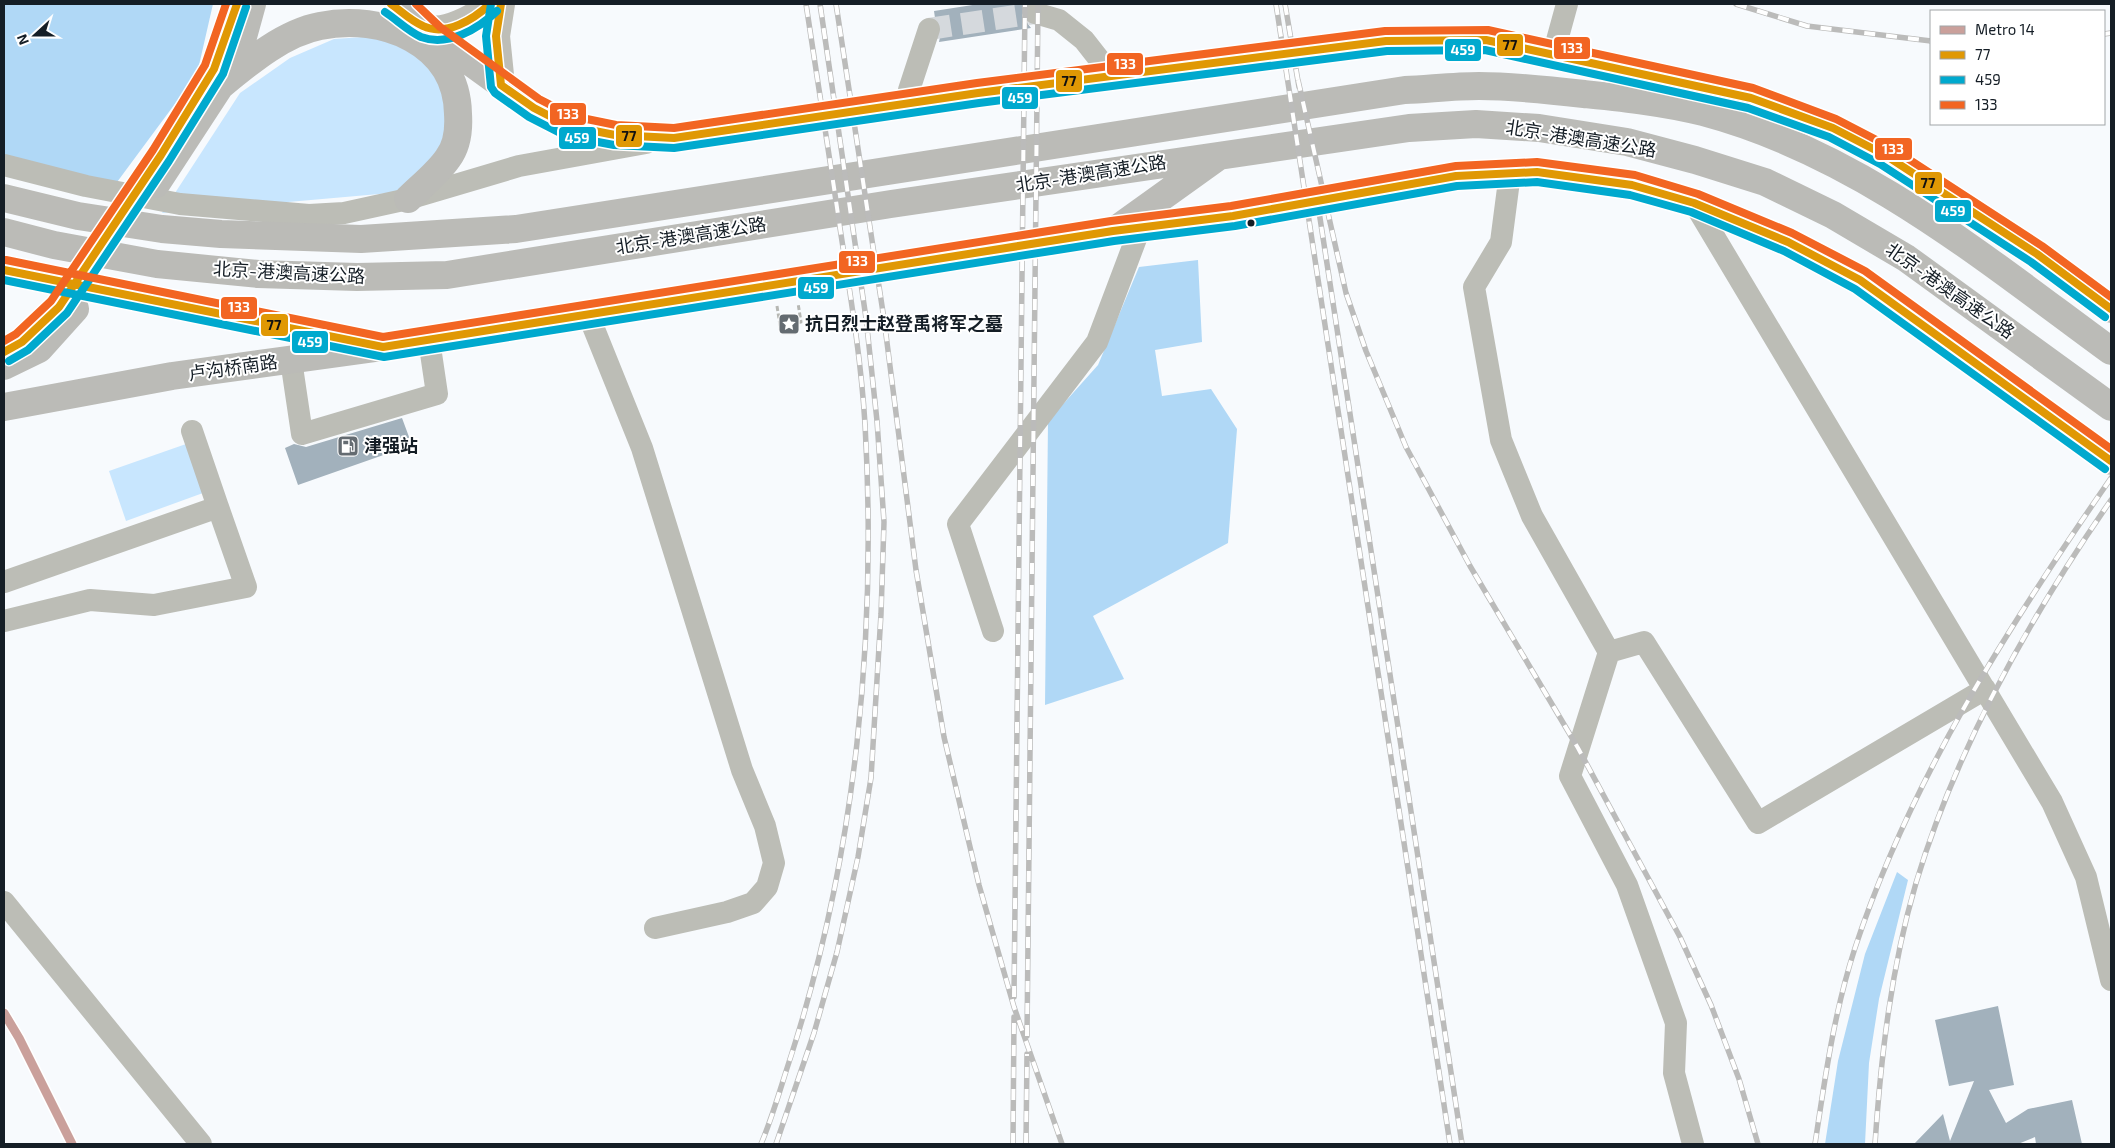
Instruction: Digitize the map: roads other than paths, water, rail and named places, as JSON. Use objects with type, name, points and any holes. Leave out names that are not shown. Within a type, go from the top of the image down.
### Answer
[{"type":"highway","points":[[151,181],[214,69],[236,4]]},
{"type":"highway","points":[[4,366],[39,349],[151,181],[220,86],[241,44],[252,4]]},
{"type":"highway","points":[[402,4],[426,28],[502,85],[534,108],[569,126],[615,135],[674,138],[909,103],[1386,41],[1486,40],[1751,98],[1834,128],[1885,155],[2029,248],[2111,310]]},
{"type":"highway","points":[[220,86],[255,56],[285,39],[318,26],[354,22],[385,26],[408,35],[432,54],[452,78],[458,99],[459,131],[449,158],[408,198]]},
{"type":"highway","points":[[1486,40],[1630,99]]},
{"type":"highway","name":"北京-港澳高速公路","points":[[4,198],[78,216],[162,229],[221,234],[360,239],[516,228],[1405,90],[1479,86],[1540,89],[1630,99],[1703,112],[1770,135],[1846,171],[1929,219],[2111,351]]},
{"type":"highway","name":"北京-港澳高速公路","points":[[4,232],[54,245],[158,264],[258,274],[357,277],[447,275],[891,204],[1409,128],[1476,124],[1539,128],[1627,142],[1695,160],[1765,182],[1833,215],[1906,258],[2111,407]]},
{"type":"highway","points":[[1113,231],[1219,155]]},
{"type":"highway","name":"卢沟桥南路","points":[[4,406],[172,376],[429,340],[1113,231],[1233,216],[1456,176],[1537,172],[1632,185],[1694,203],[1788,242],[1860,280],[2111,461]]},
{"type":"highway","points":[[4,270],[383,347]]},
{"type":"highway","points":[[4,352],[22,342],[67,308]]},
{"type":"main road","points":[[391,4],[426,28],[450,27],[479,14],[490,4]]},
{"type":"main road","points":[[501,4],[496,36],[502,85]]},
{"type":"street","points":[[1553,55],[1567,4]]},
{"type":"street","points":[[1035,13],[1060,20],[1084,40],[1113,77]]},
{"type":"street","points":[[909,103],[909,90],[929,29]]},
{"type":"street","points":[[4,165],[86,186],[180,204],[275,213],[344,213],[408,198],[519,166],[674,138]]},
{"type":"street","points":[[1510,173],[1501,242],[1474,287],[1501,440],[1532,516],[1609,652],[1570,776],[1627,885],[1676,1023],[1674,1073],[1693,1144]]},
{"type":"street","points":[[1694,203],[2052,802],[2086,877],[2111,980]]},
{"type":"street","points":[[993,631],[958,524],[1097,342],[1140,228]]},
{"type":"street","points":[[588,314],[642,448],[742,770],[765,826],[774,863],[767,886],[753,902],[727,912],[654,928]]},
{"type":"street","points":[[291,360],[302,434],[438,394],[429,340]]},
{"type":"street","points":[[4,622],[90,600],[154,605],[246,587],[192,432]]},
{"type":"street","points":[[4,582],[218,507]]},
{"type":"street","points":[[1609,652],[1644,642],[1758,823],[1985,689]]},
{"type":"street","points":[[4,902],[201,1144]]},
{"type":"tunnel","points":[[929,29],[1035,13]]},
{"type":"railway","points":[[761,1144],[791,1056],[813,980],[832,902],[857,744],[868,584],[868,504],[861,375],[806,4]]},
{"type":"railway","points":[[776,1144],[814,1033],[837,952],[858,857],[871,778],[881,614],[884,522],[877,421],[866,318],[820,4]]},
{"type":"railway","points":[[836,4],[884,319],[916,570],[944,737],[979,885],[1014,1007],[1062,1144]]},
{"type":"railway","points":[[1014,997],[1025,4]]},
{"type":"railway","points":[[1027,1036],[1038,4]]},
{"type":"railway","points":[[1276,4],[1450,1144]]},
{"type":"railway","points":[[1285,4],[1299,87]]},
{"type":"railway","points":[[1736,4],[1807,26],[1930,41]]},
{"type":"railway","points":[[2105,34],[2111,33]]},
{"type":"railway","points":[[1298,80],[1346,293],[1366,351],[1406,447],[1470,566],[1578,748],[1680,937],[1711,1005],[1739,1079],[1758,1144]]},
{"type":"railway","points":[[1318,205],[1462,1144]]},
{"type":"railway","points":[[1815,1144],[1841,996],[1855,948],[1878,885],[1904,823],[1934,763],[2000,646],[2111,478]]},
{"type":"railway","points":[[1875,1144],[1888,1012],[1900,947],[1916,883],[1933,832],[1952,782],[1998,684],[2052,590],[2111,500]]},
{"type":"railway","points":[[1013,1144],[1014,1017]]},
{"type":"railway","points":[[1026,1144],[1027,1054]]},
{"type":"metro line","name":"14","points":[[4,1013],[19,1038],[72,1144]]},
{"type":"place","name":"抗日烈士赵登禹将军之墓","points":[[789,324]]},
{"type":"place","name":"津强站","points":[[348,446]]}]
